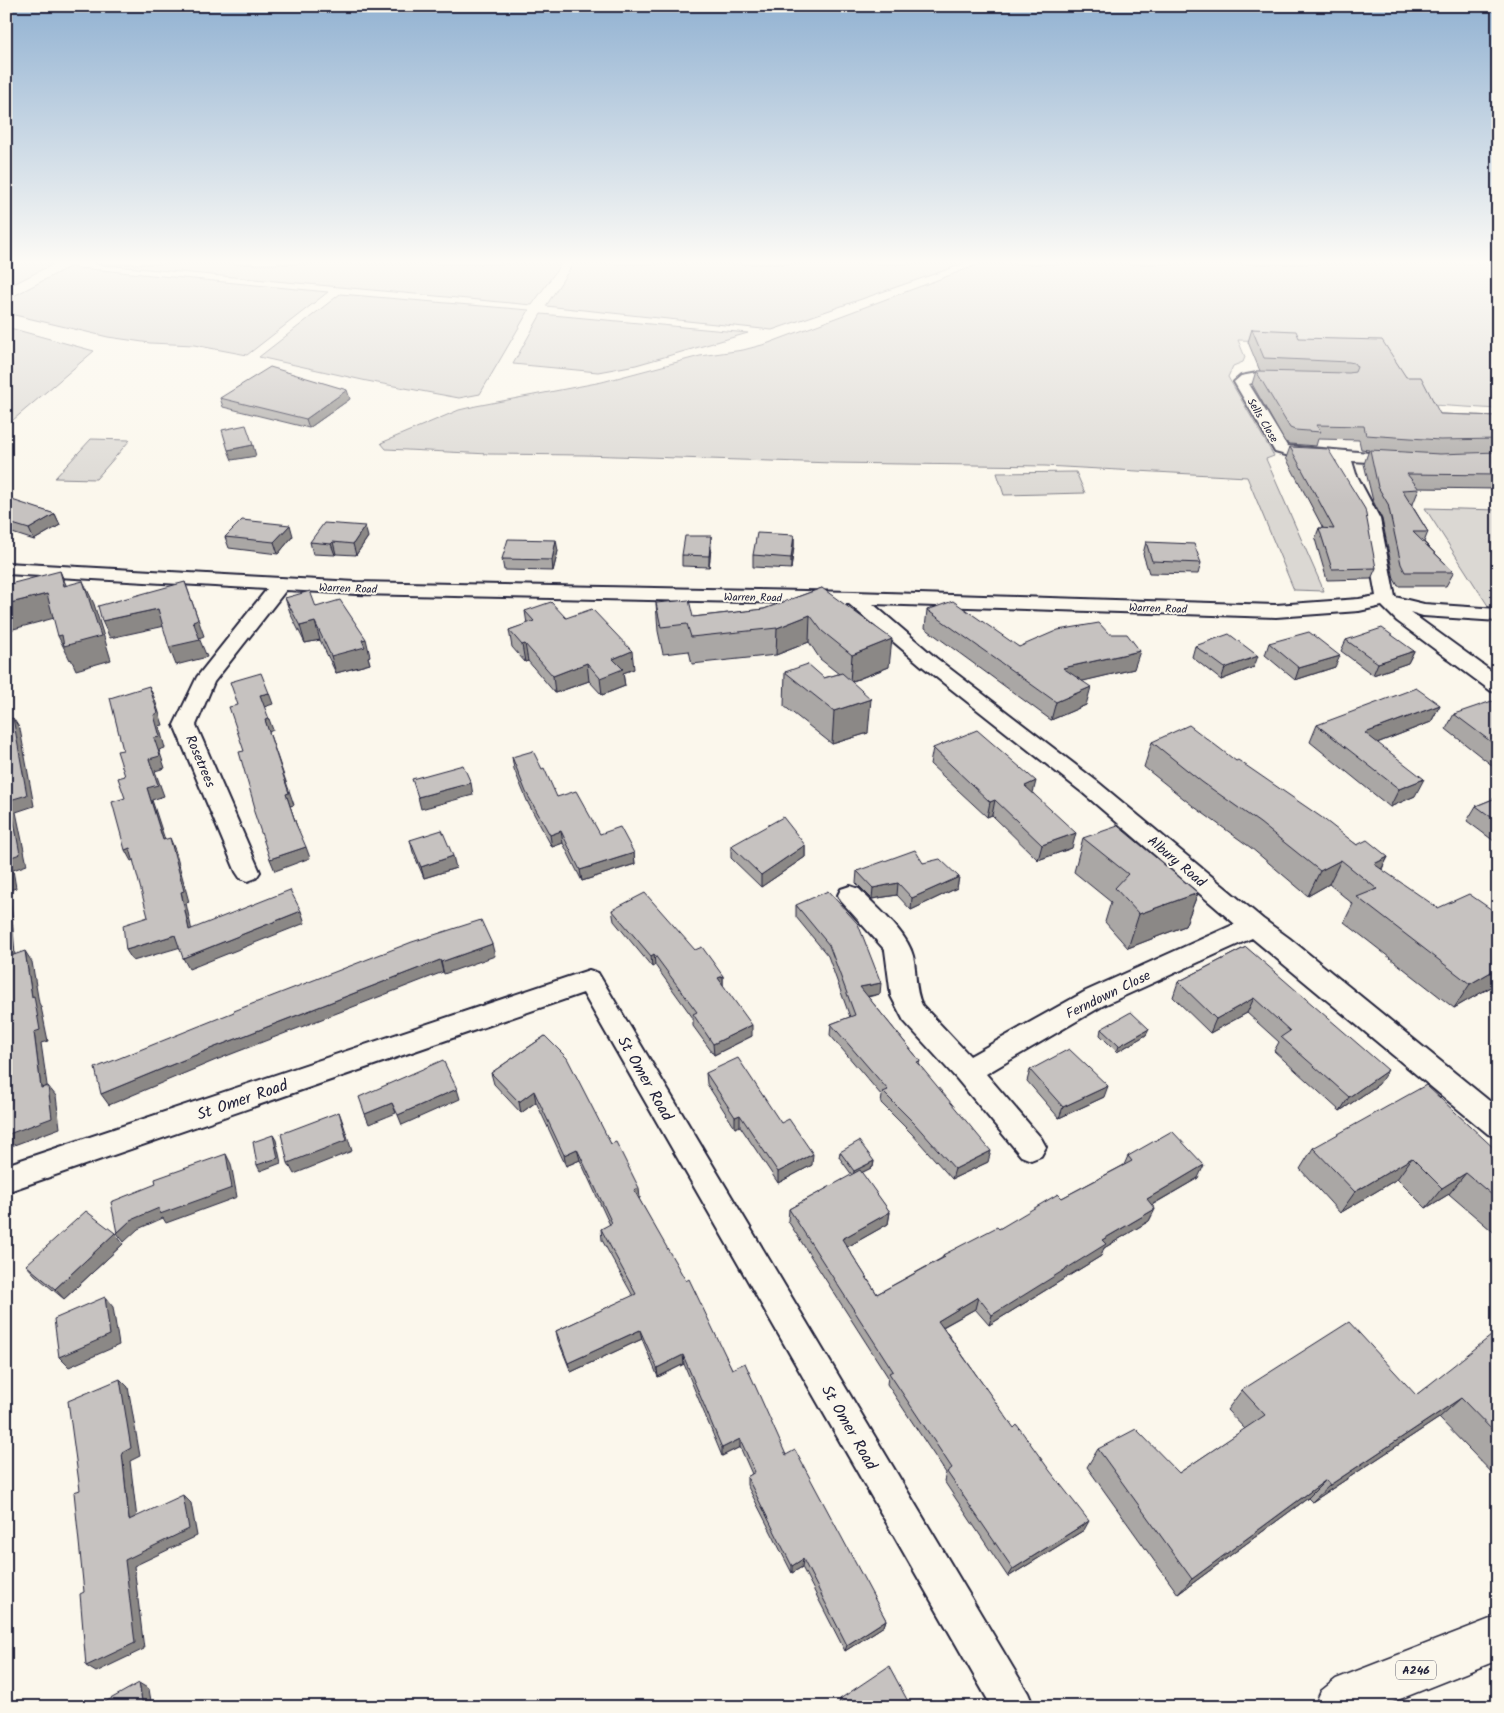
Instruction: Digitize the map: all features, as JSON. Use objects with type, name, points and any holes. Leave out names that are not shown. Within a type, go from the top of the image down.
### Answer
[{"type":"main road","name":"A246","points":[[1337,1707],[1352,1695],[1498,1638]]},
{"type":"street","name":"Sells Close","points":[[1298,379],[1257,377],[1248,378],[1241,382],[1281,449],[1293,452],[1344,456]]},
{"type":"street","points":[[1415,460],[1344,456],[1344,463],[1349,477],[1364,500],[1373,525],[1386,600],[1404,617],[1498,686]]},
{"type":"street","name":"Warren Road","points":[[6,568],[280,585],[502,593],[854,598],[1276,611],[1359,606],[1386,600],[1423,610],[1498,615]]},
{"type":"street","name":"Rosetrees","points":[[248,872],[185,725],[204,681],[280,585]]},
{"type":"street","name":"Albury Road","points":[[854,598],[936,668],[1091,788],[1254,926],[1280,945],[1498,1125]]},
{"type":"street","points":[[850,895],[896,945],[900,955],[904,996],[913,1013],[1031,1147]]},
{"type":"street","name":"Ferndown Close","points":[[966,1071],[1095,998],[1254,926]]},
{"type":"street","name":"St Omer Road","points":[[6,1179],[589,980],[1014,1707]]},
{"type":"shaded area","points":[[6,344],[68,344],[94,351],[6,426]]},
{"type":"shaded area","points":[[171,344],[261,344],[247,355],[194,345]]},
{"type":"shaded area","points":[[276,344],[509,344],[480,394],[459,398],[367,381],[259,357]]},
{"type":"shaded area","points":[[524,344],[710,344],[636,365],[598,372],[513,364]]},
{"type":"shaded area","points":[[766,344],[1240,344],[1245,357],[1243,362],[1233,366],[1228,377],[1274,456],[1266,459],[1324,591],[1294,590],[1247,477],[1045,466],[833,463],[489,454],[386,449],[381,443],[459,410],[602,382],[700,356],[743,350]]},
{"type":"shaded area","points":[[1351,344],[1498,344],[1498,409],[1433,405],[1416,391],[1382,345]]},
{"type":"shaded area","points":[[91,439],[130,440],[96,479],[55,478]]},
{"type":"shaded area","points":[[1076,472],[1085,493],[1004,495],[997,473]]},
{"type":"shaded area","points":[[1425,508],[1498,510],[1498,615],[1494,615]]},
{"type":"building","points":[[1258,344],[1385,344],[1406,377],[1421,377],[1440,414],[1498,416],[1498,439],[1440,440],[1366,435],[1364,426],[1316,425],[1321,432],[1295,430],[1290,428],[1256,371],[1349,373],[1355,372],[1357,367],[1354,363],[1349,362],[1264,358]]},
{"type":"building","points":[[270,367],[347,390],[306,419],[220,398]]},
{"type":"building","points":[[246,425],[253,445],[228,450],[222,430]]},
{"type":"building","points":[[1290,447],[1328,449],[1365,509],[1376,568],[1332,569],[1319,528],[1334,529]]},
{"type":"building","points":[[1370,450],[1440,454],[1498,452],[1498,475],[1407,474],[1419,489],[1402,490],[1428,532],[1413,532],[1454,572],[1405,572],[1401,564],[1388,504],[1378,487]]},
{"type":"building","points":[[9,499],[55,514],[29,529],[6,522],[6,500]]},
{"type":"building","points":[[242,520],[290,525],[274,542],[225,537]]},
{"type":"building","points":[[324,523],[365,526],[353,544],[310,542]]},
{"type":"building","points":[[757,533],[794,535],[791,558],[753,555]]},
{"type":"building","points":[[685,536],[711,536],[709,556],[682,555]]},
{"type":"building","points":[[508,539],[556,540],[552,560],[502,559]]},
{"type":"building","points":[[1146,542],[1194,544],[1201,563],[1152,561]]},
{"type":"building","points":[[60,571],[64,586],[83,581],[101,636],[64,646],[62,635],[58,636],[47,594],[6,604],[6,585]]},
{"type":"building","points":[[185,582],[198,619],[193,621],[200,640],[169,647],[158,609],[102,621],[98,606]]},
{"type":"building","points":[[822,588],[892,639],[852,655],[822,631],[810,615],[777,628],[691,637],[687,624],[661,627],[656,603],[689,600],[693,617],[764,609]]},
{"type":"building","points":[[310,591],[316,607],[340,600],[366,639],[362,640],[365,647],[331,656],[315,622],[300,626],[285,598]]},
{"type":"building","points":[[953,601],[1019,647],[1058,630],[1099,623],[1109,634],[1127,634],[1140,651],[1063,668],[1091,687],[1056,702],[927,610]]},
{"type":"building","points":[[551,602],[566,618],[592,609],[632,651],[613,659],[623,669],[600,678],[587,663],[553,676],[525,644],[522,645],[509,630],[534,621],[525,611]]},
{"type":"building","points":[[1382,628],[1414,651],[1378,663],[1346,640]]},
{"type":"building","points":[[1309,632],[1340,656],[1299,668],[1269,643]]},
{"type":"building","points":[[1229,634],[1258,656],[1225,668],[1195,646]]},
{"type":"building","points":[[808,664],[824,678],[842,673],[871,699],[834,711],[785,672]]},
{"type":"building","points":[[261,673],[269,693],[260,695],[269,719],[265,720],[289,793],[286,794],[306,847],[270,859],[253,809],[255,808],[239,752],[244,751],[229,707],[238,705],[230,682]]},
{"type":"building","points":[[149,686],[158,713],[154,715],[160,737],[154,738],[160,756],[149,759],[158,785],[147,788],[163,840],[170,838],[184,891],[181,892],[189,930],[290,890],[301,911],[183,958],[175,935],[126,950],[123,925],[148,917],[130,848],[125,850],[112,802],[125,798],[118,778],[125,776],[117,751],[123,750],[110,698]]},
{"type":"building","points":[[1416,688],[1440,705],[1365,733],[1424,779],[1399,789],[1317,725]]},
{"type":"building","points":[[1492,701],[1498,705],[1498,747],[1454,714]]},
{"type":"building","points":[[13,718],[27,795],[10,800],[20,854],[6,859],[6,720]]},
{"type":"building","points":[[1189,725],[1236,761],[1238,760],[1321,817],[1357,845],[1367,840],[1388,857],[1374,864],[1438,908],[1469,894],[1498,914],[1498,968],[1470,984],[1357,897],[1377,889],[1341,860],[1320,871],[1260,823],[1202,782],[1152,742]]},
{"type":"building","points":[[977,730],[1036,781],[1025,786],[1076,833],[1042,845],[995,800],[990,802],[933,748]]},
{"type":"building","points":[[533,751],[542,769],[544,768],[557,797],[576,791],[600,834],[620,827],[634,853],[580,870],[561,831],[550,835],[526,792],[512,757]]},
{"type":"building","points":[[463,765],[471,783],[418,797],[412,779]]},
{"type":"building","points":[[1498,797],[1498,822],[1476,806]]},
{"type":"building","points":[[783,817],[805,845],[761,875],[731,846]]},
{"type":"building","points":[[1118,826],[1198,893],[1139,914],[1115,888],[1128,874],[1083,838]]},
{"type":"building","points":[[442,830],[453,856],[421,867],[410,840]]},
{"type":"building","points":[[915,850],[923,863],[940,859],[959,877],[912,898],[898,883],[873,888],[857,871]]},
{"type":"building","points":[[6,861],[9,877],[6,878]]},
{"type":"building","points":[[828,891],[858,924],[881,983],[860,987],[920,1061],[917,1062],[991,1151],[955,1169],[883,1092],[888,1090],[831,1024],[855,1015],[829,945],[796,905]]},
{"type":"building","points":[[645,893],[695,950],[702,947],[723,976],[718,978],[752,1025],[713,1044],[693,1014],[697,1012],[654,954],[651,956],[612,910]]},
{"type":"building","points":[[481,920],[492,944],[441,962],[440,960],[210,1049],[101,1094],[95,1068],[234,1011],[412,942]]},
{"type":"building","points":[[6,926],[8,957],[25,951],[32,997],[34,996],[40,1030],[34,1032],[41,1088],[48,1086],[52,1118],[6,1135]]},
{"type":"building","points":[[1246,947],[1388,1070],[1349,1097],[1281,1037],[1290,1031],[1254,998],[1216,1019],[1178,982]]},
{"type":"building","points":[[1131,1012],[1149,1029],[1119,1046],[1101,1029]]},
{"type":"building","points":[[545,1036],[567,1058],[611,1144],[616,1142],[639,1188],[634,1190],[686,1281],[689,1279],[732,1369],[745,1363],[786,1455],[795,1450],[886,1620],[847,1645],[803,1559],[792,1566],[747,1477],[755,1472],[740,1439],[722,1448],[683,1355],[657,1368],[640,1330],[568,1363],[556,1331],[636,1294],[601,1229],[612,1223],[577,1149],[564,1155],[534,1091],[519,1102],[491,1073]]},
{"type":"building","points":[[1069,1049],[1108,1086],[1063,1107],[1030,1070]]},
{"type":"building","points":[[738,1058],[781,1123],[789,1119],[813,1154],[778,1172],[740,1115],[735,1117],[706,1073]]},
{"type":"building","points":[[443,1060],[457,1089],[398,1115],[392,1103],[365,1114],[359,1097]]},
{"type":"building","points":[[1426,1085],[1498,1152],[1498,1200],[1466,1173],[1442,1188],[1412,1158],[1355,1192],[1313,1148]]},
{"type":"building","points":[[339,1112],[347,1140],[288,1163],[281,1134]]},
{"type":"building","points":[[1172,1131],[1204,1165],[1147,1199],[1155,1209],[1102,1240],[1106,1244],[992,1315],[978,1297],[938,1321],[1014,1428],[1017,1425],[1089,1521],[1013,1569],[947,1472],[952,1468],[889,1373],[893,1371],[789,1209],[860,1170],[890,1212],[842,1239],[877,1294],[945,1257],[943,1255],[997,1227],[999,1229],[1058,1194],[1062,1198],[1132,1161],[1128,1156]]},
{"type":"building","points":[[273,1135],[278,1158],[257,1165],[253,1142]]},
{"type":"building","points":[[859,1141],[874,1161],[854,1171],[840,1152]]},
{"type":"building","points":[[226,1154],[232,1188],[160,1214],[159,1208],[131,1220],[117,1233],[111,1202],[156,1184],[155,1179]]},
{"type":"building","points":[[86,1211],[115,1233],[55,1289],[26,1265]]},
{"type":"building","points":[[105,1297],[110,1335],[59,1357],[54,1319]]},
{"type":"building","points":[[1349,1322],[1416,1395],[1496,1332],[1498,1334],[1498,1436],[1461,1398],[1330,1485],[1326,1480],[1192,1579],[1098,1449],[1136,1429],[1179,1473],[1265,1415],[1242,1390]]},
{"type":"building","points":[[120,1379],[131,1448],[122,1453],[129,1520],[183,1495],[189,1529],[125,1560],[135,1643],[86,1666],[80,1594],[84,1592],[74,1492],[80,1490],[68,1401]]},
{"type":"building","points":[[889,1666],[911,1707],[844,1707],[840,1699]]},
{"type":"building","points":[[139,1683],[143,1707],[96,1707]]}]
